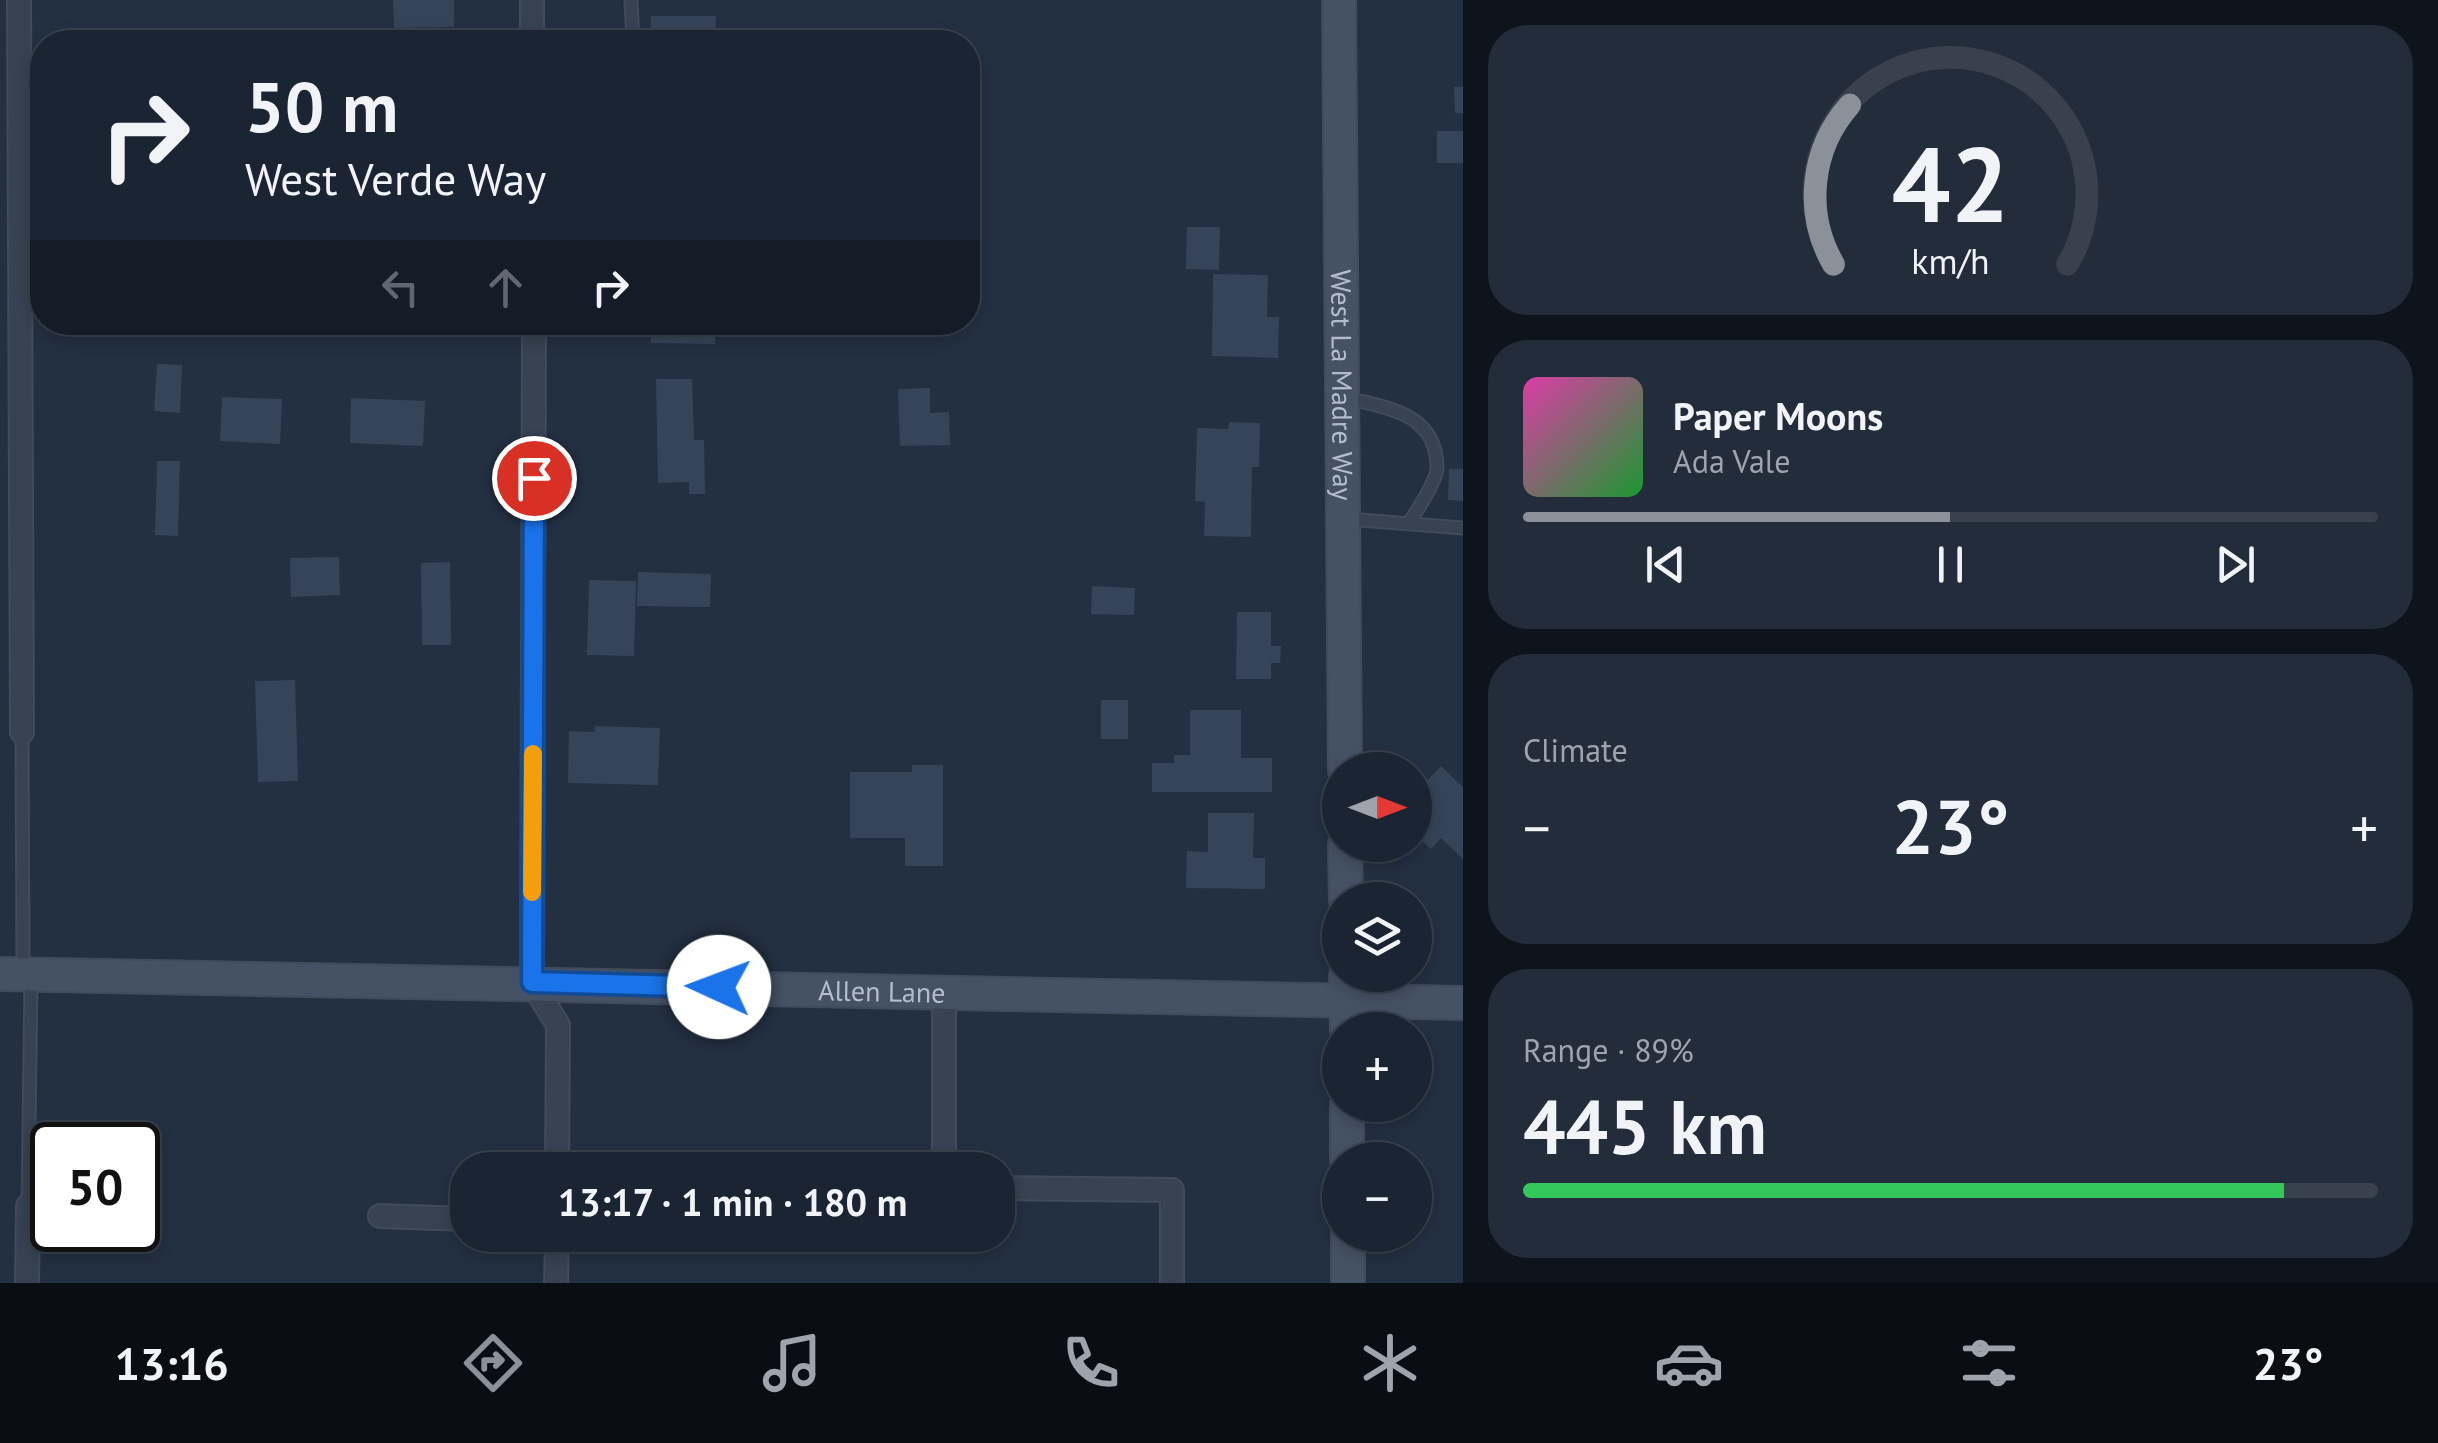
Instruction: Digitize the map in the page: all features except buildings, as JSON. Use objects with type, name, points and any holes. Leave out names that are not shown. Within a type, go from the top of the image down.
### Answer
[{"type":"main road","name":"West La Madre Way","points":[[1340,0],[1345,752]]},
{"type":"main road","name":"Allen Lane","points":[[18,974],[1463,1004]]},
{"type":"main road","points":[[1348,1252],[1348,1283]]},
{"type":"street","points":[[19,0],[11,358],[22,732]]},
{"type":"street","points":[[532,0],[532,30]]},
{"type":"street","points":[[534,335],[532,982],[558,1025],[557,1152]]},
{"type":"street","points":[[944,993],[944,1152]]},
{"type":"street","points":[[1015,1188],[1172,1190],[1172,1283]]},
{"type":"street","points":[[27,1283],[28,1206]]},
{"type":"street","points":[[380,1216],[450,1219]]},
{"type":"street","points":[[556,1252],[556,1283]]},
{"type":"lane","points":[[631,0],[632,30]]},
{"type":"lane","points":[[1342,397],[1398,410],[1420,424],[1434,446],[1438,470],[1409,523]]},
{"type":"lane","points":[[1343,519],[1463,528]]},
{"type":"lane","points":[[22,732],[18,974],[28,1206]]},
{"type":"slow traffic","points":[[532,892],[533,754]]},
{"type":"route","points":[[534,478],[532,982],[719,987]]}]
